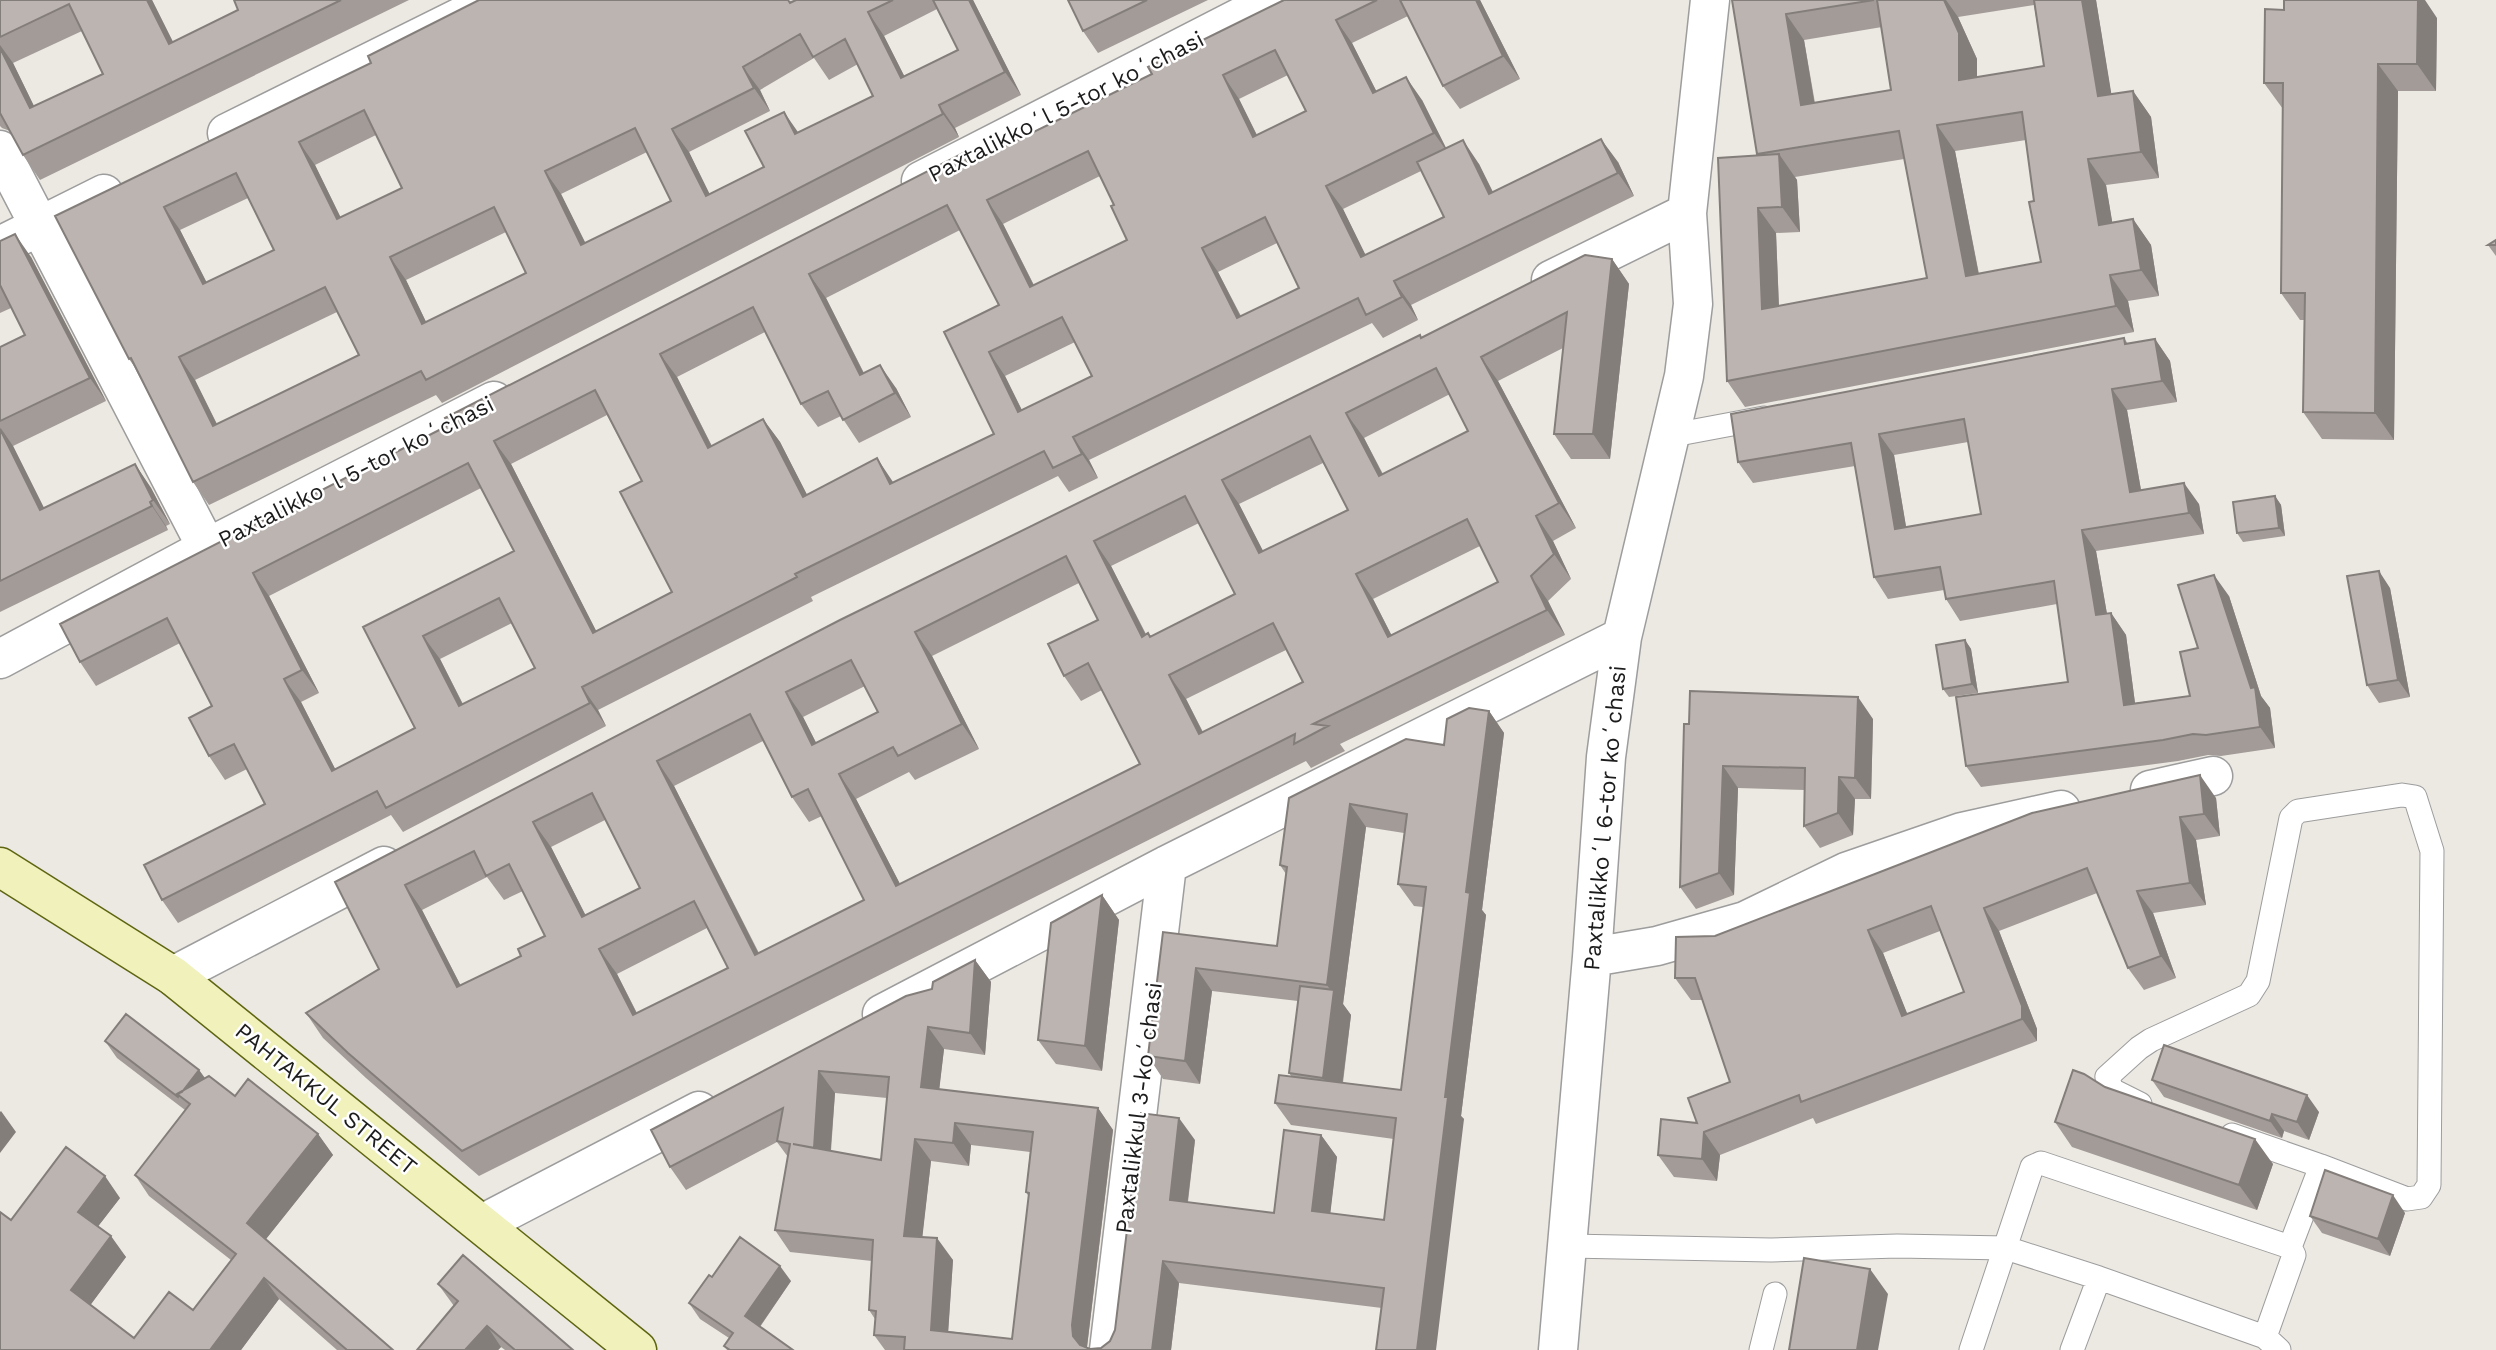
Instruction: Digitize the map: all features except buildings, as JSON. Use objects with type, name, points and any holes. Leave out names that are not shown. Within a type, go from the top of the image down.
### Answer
[{"type":"street","points":[[200,147],[495,0]]},
{"type":"street","name":"Paxtalikkoʻl 5-tor koʻchasi","points":[[889,198],[1274,0]]},
{"type":"street","name":"Paxtalikkoʻl 6-tor koʻchasi","points":[[1558,1350],[1569,1246],[1606,757],[1622,637],[1684,376],[1693,304],[1687,213],[1718,2]]},
{"type":"street","points":[[0,150],[207,548]]},
{"type":"street","points":[[0,246],[138,177]]},
{"type":"street","points":[[1524,293],[1687,213]]},
{"type":"street","name":"Paxtalikkoʻl 5-tor koʻchasi","points":[[0,659],[207,548],[530,383]]},
{"type":"street","points":[[849,1032],[1167,865],[1622,637]]},
{"type":"street","points":[[1592,957],[1657,946],[1745,921],[1846,872],[1962,832],[2213,776]]},
{"type":"street","points":[[173,976],[418,848]]},
{"type":"street","name":"Paxtalikkul 3-koʻchasi","points":[[1109,1350],[1167,865]]},
{"type":"street","name":"PAHTAKKUL STREET","points":[[0,867],[173,976],[637,1350]]},
{"type":"street","points":[[482,1224],[727,1096]]},
{"type":"lane","points":[[1668,436],[1790,412]]},
{"type":"lane","points":[[2166,1113],[2127,1099],[2112,1090],[2107,1077],[2138,1048],[2151,1040],[2249,995],[2258,981],[2291,818],[2298,811],[2402,795],[2415,797],[2432,851],[2429,1185],[2421,1197],[2407,1199],[2205,1126]]},
{"type":"lane","points":[[1569,1246],[1771,1250],[1897,1246],[2006,1248],[2099,1278],[2272,1344],[2294,1255],[2290,1247],[2041,1163],[2032,1167],[2006,1248],[1970,1350]]},
{"type":"lane","points":[[2290,1247],[2321,1166]]},
{"type":"lane","points":[[2072,1350],[2099,1278]]},
{"type":"lane","points":[[1761,1350],[1775,1294]]}]
